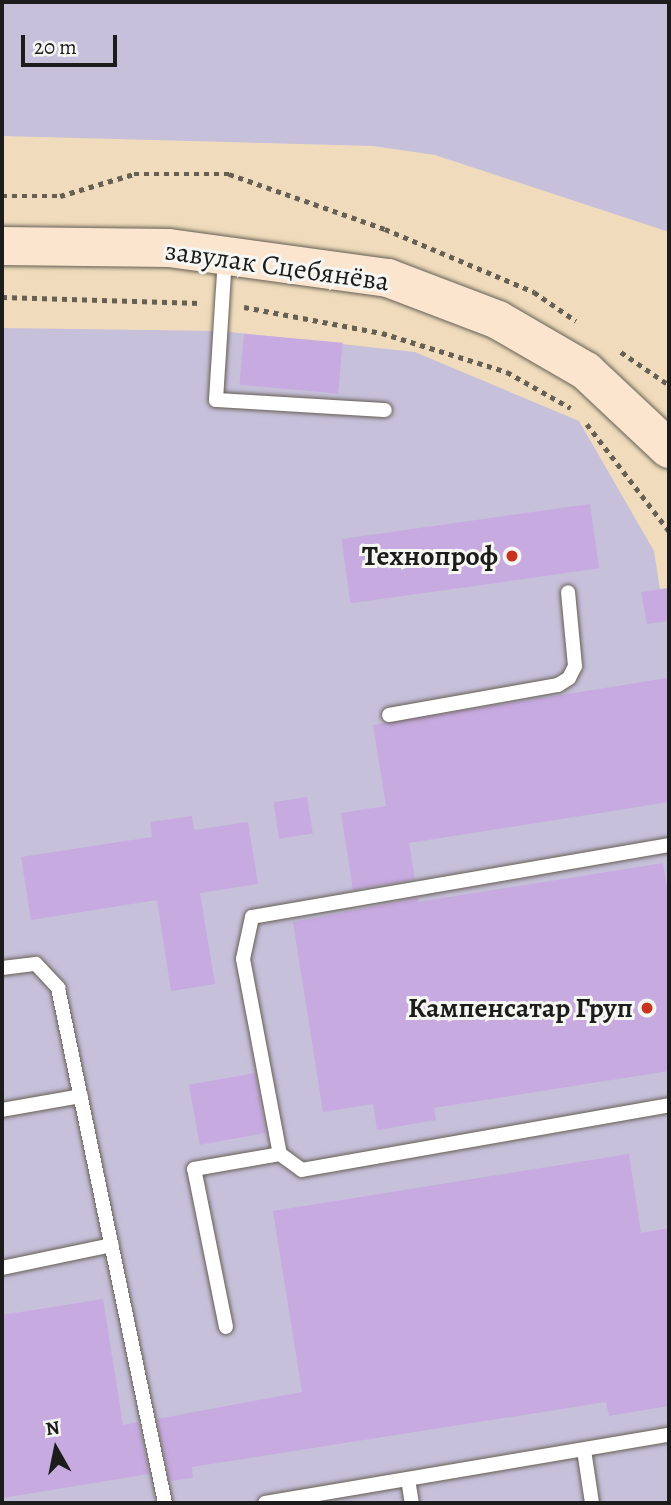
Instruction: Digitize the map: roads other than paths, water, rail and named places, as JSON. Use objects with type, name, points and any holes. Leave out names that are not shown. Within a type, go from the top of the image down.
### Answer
[{"type":"street","name":"завулак Сцебянёва","points":[[2,246],[169,248],[388,278],[498,320],[586,371],[667,440]]},
{"type":"lane","points":[[225,256],[216,400],[385,410]]},
{"type":"lane","points":[[389,715],[558,685],[569,678],[575,666],[569,592]]},
{"type":"lane","points":[[669,845],[252,917],[243,959],[280,1154],[302,1170],[669,1105]]},
{"type":"lane","points":[[2,968],[36,964],[58,988],[165,1503]]},
{"type":"lane","points":[[2,1110],[81,1096]]},
{"type":"lane","points":[[226,1328],[194,1169],[280,1154]]},
{"type":"lane","points":[[2,1268],[112,1245]]},
{"type":"lane","points":[[265,1503],[669,1435]]},
{"type":"lane","points":[[584,1450],[592,1503]]},
{"type":"lane","points":[[408,1479],[412,1503]]},
{"type":"place","name":"Технопроф","points":[[512,556]]},
{"type":"place","name":"Кампенсатар Груп","points":[[647,1008]]}]
